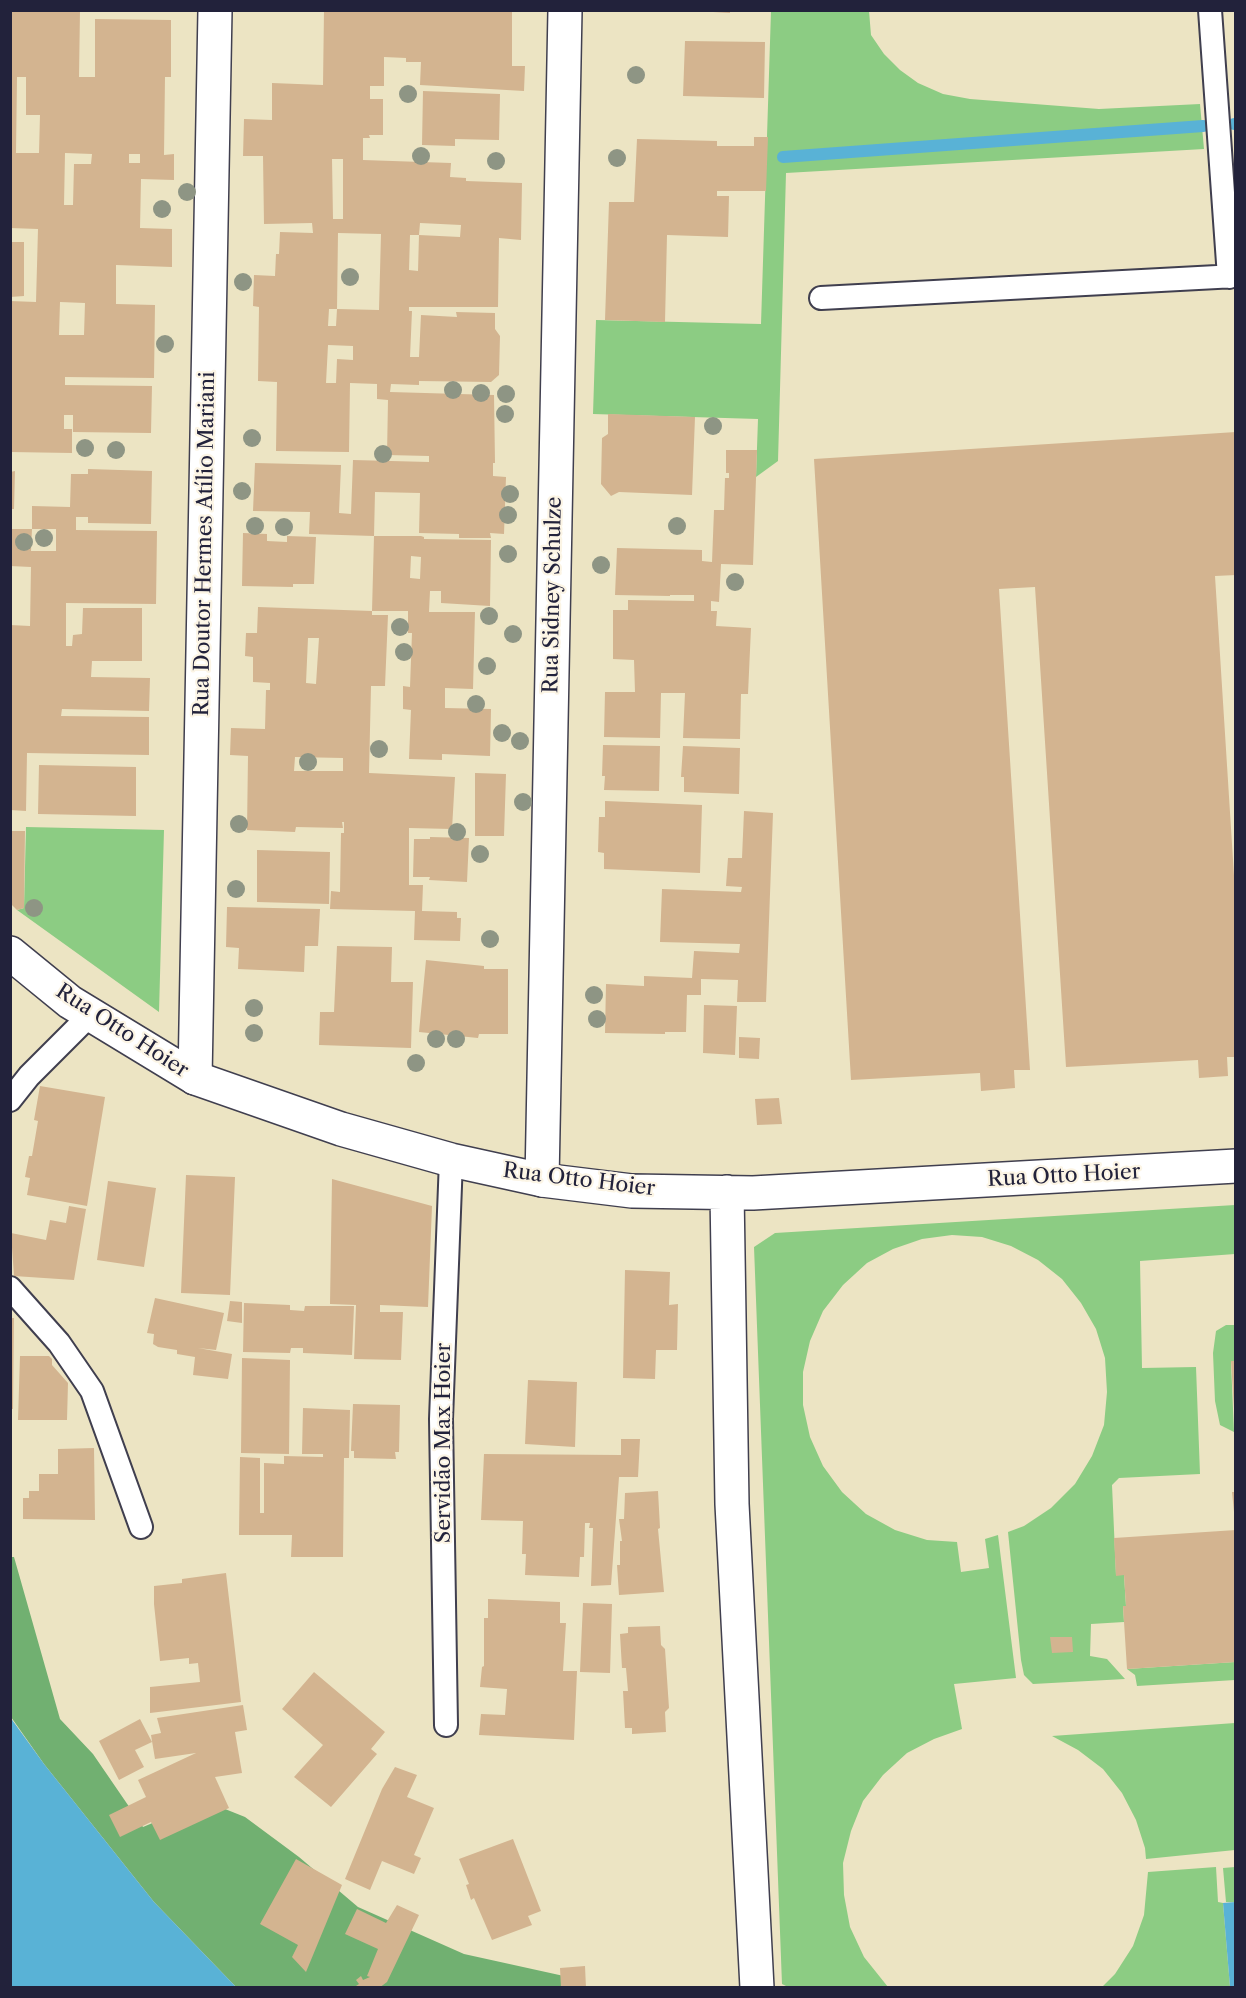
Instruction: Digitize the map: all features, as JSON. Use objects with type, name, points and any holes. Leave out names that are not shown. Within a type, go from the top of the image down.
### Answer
[{"type":"street","name":"Rua Doutor Hermes Atílio Mariani","points":[[195,1078],[215,10]]},
{"type":"street","name":"Rua Sidney Schulze","points":[[542,1180],[565,10]]},
{"type":"street","name":"Rua Otto Hoier","points":[[10,953],[70,1002],[195,1078],[341,1129],[451,1160],[542,1180],[632,1191],[765,1193],[1236,1166]]},
{"type":"street","points":[[727,1192],[732,1504],[757,1988]]},
{"type":"lane","points":[[821,298],[1232,277],[1210,10]]},
{"type":"lane","points":[[10,1100],[29,1076],[90,1015]]},
{"type":"lane","name":"Servidão Max Hoier","points":[[446,1725],[441,1419],[451,1160]]},
{"type":"lane","points":[[10,1288],[60,1343],[92,1391],[141,1527]]},
{"type":"green space","points":[[771,11],[869,11],[871,35],[884,54],[918,83],[943,94],[970,99],[1099,109],[1200,104],[1204,149],[786,173],[778,461],[756,477],[758,419],[593,414],[596,320],[761,324]]},
{"type":"green space","points":[[26,827],[164,830],[159,1012],[17,910],[24,908]]},
{"type":"green space","points":[[1235,1205],[1235,1254],[1140,1261],[1142,1368],[1196,1367],[1200,1474],[1119,1478],[1112,1485],[1116,1575],[1124,1575],[1126,1606],[1123,1606],[1124,1622],[1091,1624],[1090,1656],[1107,1659],[1125,1679],[1033,1684],[1024,1675],[1021,1660],[1008,1532],[1024,1526],[1051,1508],[1075,1484],[1092,1456],[1104,1425],[1107,1392],[1105,1358],[1096,1329],[1081,1303],[1062,1279],[1038,1260],[1011,1246],[982,1237],[952,1235],[922,1239],[893,1249],[867,1263],[843,1285],[823,1311],[810,1341],[803,1372],[803,1405],[810,1437],[823,1466],[842,1492],[866,1514],[895,1530],[927,1540],[957,1542],[961,1572],[989,1568],[985,1539],[998,1535],[1016,1678],[954,1684],[962,1729],[934,1739],[907,1753],[883,1775],[863,1801],[851,1831],[843,1863],[844,1895],[850,1927],[864,1957],[888,1987],[790,1988],[782,1984],[754,1247],[775,1233]]},
{"type":"green space","points":[[1226,1325],[1235,1325],[1235,1361],[1231,1362],[1234,1432],[1220,1425],[1215,1401],[1213,1353],[1216,1331]]},
{"type":"green space","points":[[10,1557],[14,1557],[60,1719],[93,1754],[143,1827],[205,1801],[245,1817],[299,1857],[358,1907],[464,1954],[582,1980],[582,1987],[236,1987],[154,1902],[44,1764],[11,1717]]},
{"type":"green space","points":[[1235,1662],[1235,1680],[1137,1686],[1135,1675],[1127,1669]]},
{"type":"green space","points":[[1235,1723],[1235,1850],[1146,1859],[1136,1820],[1122,1793],[1103,1769],[1078,1750],[1052,1736]]},
{"type":"green space","points":[[1216,1867],[1218,1902],[1223,1903],[1230,1987],[1102,1987],[1115,1974],[1133,1946],[1144,1915],[1148,1872]]},
{"type":"green space","points":[[1235,1867],[1235,1902],[1226,1902],[1223,1868]]},
{"type":"water","points":[[10,1717],[44,1764],[154,1902],[236,1987],[11,1987]]},
{"type":"water","points":[[1235,1902],[1235,1987],[1230,1987],[1223,1903]]},
{"type":"building","points":[[10,10],[80,10],[79,77],[95,77],[95,19],[171,20],[171,77],[165,77],[164,155],[174,154],[174,180],[141,179],[140,228],[172,229],[172,267],[116,265],[116,304],[155,305],[154,378],[65,377],[65,385],[152,386],[151,433],[73,432],[73,415],[64,415],[64,429],[72,429],[72,453],[10,452],[10,301],[36,302],[38,229],[10,228]],"holes":[[[17,77],[26,77],[26,115],[40,115],[39,153],[16,153]],[[65,153],[92,154],[91,164],[74,164],[73,205],[64,205]],[[129,154],[140,154],[140,163],[129,163]],[[60,302],[85,303],[84,335],[59,335]]]},
{"type":"building","points":[[324,10],[512,10],[512,66],[525,66],[524,91],[420,85],[421,62],[406,62],[406,58],[384,57],[384,86],[370,86],[370,99],[383,99],[383,135],[369,135],[370,138],[363,138],[363,160],[451,163],[450,177],[466,178],[466,181],[522,183],[521,240],[499,238],[498,307],[409,307],[409,311],[412,311],[410,357],[419,357],[421,315],[457,317],[456,312],[495,313],[495,329],[500,336],[499,375],[491,382],[419,381],[419,385],[391,384],[390,392],[494,395],[495,463],[493,463],[493,476],[506,477],[504,534],[490,533],[491,538],[459,538],[459,534],[419,533],[420,493],[375,492],[374,536],[309,534],[310,512],[253,511],[255,463],[341,465],[339,513],[351,514],[353,460],[429,462],[429,456],[387,455],[388,400],[377,399],[377,384],[350,383],[349,452],[276,451],[277,382],[258,381],[259,307],[253,306],[254,275],[275,276],[280,232],[313,233],[312,223],[264,224],[263,156],[243,156],[244,119],[272,120],[272,83],[323,85]],"holes":[[[332,159],[343,159],[343,219],[333,219]],[[420,223],[461,225],[460,237],[419,235]],[[338,233],[381,234],[379,310],[337,309]],[[410,235],[419,235],[418,271],[409,270]],[[329,309],[337,309],[336,326],[328,326]],[[328,345],[353,346],[353,360],[337,359],[336,383],[326,383]]]},
{"type":"building","points":[[713,10],[730,10],[730,13],[713,12]]},
{"type":"building","points":[[685,41],[765,42],[764,98],[683,96]]},
{"type":"building","points":[[423,91],[500,94],[499,140],[455,139],[455,146],[422,145]]},
{"type":"building","points":[[754,137],[768,137],[766,191],[717,191],[717,196],[729,196],[728,237],[667,235],[665,322],[605,320],[609,202],[634,202],[637,139],[717,141],[717,146],[754,146]]},
{"type":"building","points":[[10,242],[24,242],[24,296],[10,297]]},
{"type":"building","points":[[608,414],[695,417],[692,495],[619,492],[611,496],[601,484],[602,438],[608,434]]},
{"type":"building","points":[[1236,432],[1236,575],[1215,576],[1236,907],[1236,1057],[1227,1057],[1228,1076],[1199,1078],[1198,1060],[1066,1067],[1035,587],[999,589],[1030,1070],[1014,1070],[1015,1088],[981,1091],[980,1073],[851,1080],[814,459]]},
{"type":"building","points":[[726,450],[757,450],[753,565],[721,564],[719,602],[711,601],[711,611],[717,611],[716,626],[751,628],[748,694],[741,694],[740,739],[683,738],[685,693],[661,693],[660,738],[604,737],[605,692],[635,692],[634,660],[613,659],[613,610],[628,610],[628,600],[694,601],[694,595],[615,595],[617,548],[702,550],[702,561],[712,562],[714,510],[724,510],[725,478],[729,478],[729,473],[726,473]]},
{"type":"building","points":[[88,469],[152,471],[151,524],[88,523],[88,517],[76,517],[76,530],[157,531],[156,604],[66,603],[66,646],[72,646],[73,635],[82,634],[83,608],[142,608],[142,661],[92,661],[91,677],[150,678],[149,711],[62,709],[61,716],[149,717],[149,755],[27,753],[26,811],[10,810],[10,625],[30,626],[31,567],[10,566],[10,529],[32,529],[32,506],[70,507],[71,474],[88,474]],"holes":[[[32,529],[56,529],[56,551],[31,551]]]},
{"type":"building","points":[[15,471],[14,509],[10,509],[10,472]]},
{"type":"building","points":[[243,533],[267,534],[267,541],[287,542],[287,536],[316,537],[314,584],[293,584],[293,587],[242,586]]},
{"type":"building","points":[[374,536],[491,540],[490,606],[441,603],[441,591],[430,591],[429,612],[475,612],[473,689],[445,688],[445,708],[491,709],[490,756],[442,754],[442,760],[409,759],[411,710],[403,709],[403,686],[410,687],[412,633],[408,633],[408,611],[372,611]],"holes":[[[411,556],[421,557],[420,579],[410,578]]]},
{"type":"building","points":[[258,607],[372,611],[372,615],[388,615],[385,686],[371,686],[369,773],[455,777],[452,829],[409,828],[409,885],[423,885],[422,911],[457,912],[457,918],[461,918],[460,941],[414,940],[415,911],[330,909],[331,891],[340,892],[341,833],[344,833],[344,822],[342,822],[343,828],[296,827],[295,832],[247,830],[248,756],[230,755],[231,728],[265,729],[266,690],[270,690],[270,683],[253,682],[253,657],[245,656],[246,633],[257,633]],"holes":[[[308,638],[319,638],[316,684],[306,683]],[[295,757],[343,758],[343,771],[294,771]]]},
{"type":"building","points":[[603,745],[660,746],[659,791],[604,790]]},
{"type":"building","points":[[683,746],[740,748],[739,794],[684,792],[684,777],[681,777]]},
{"type":"building","points":[[39,765],[136,767],[136,816],[38,814]]},
{"type":"building","points":[[475,773],[506,774],[504,836],[475,836]]},
{"type":"building","points":[[605,801],[702,805],[700,873],[604,869],[604,853],[598,852],[599,817],[605,817]]},
{"type":"building","points":[[744,811],[773,813],[766,1002],[737,1002],[738,980],[701,979],[701,995],[687,995],[686,1032],[605,1033],[606,984],[644,986],[644,976],[692,978],[694,951],[739,953],[740,944],[660,942],[662,889],[741,892],[742,887],[726,886],[728,858],[742,858]]},
{"type":"building","points":[[10,831],[25,831],[24,908],[17,910],[10,903]]},
{"type":"building","points":[[430,837],[469,838],[467,882],[413,877],[414,839],[430,839]]},
{"type":"building","points":[[257,850],[330,852],[329,904],[257,902]]},
{"type":"building","points":[[227,907],[320,909],[318,946],[305,946],[304,972],[238,969],[239,948],[226,947]]},
{"type":"building","points":[[337,946],[392,947],[391,982],[413,982],[411,1048],[319,1045],[320,1012],[334,1012]]},
{"type":"building","points":[[426,960],[484,966],[484,969],[508,969],[508,1034],[479,1034],[478,1038],[419,1032]]},
{"type":"building","points":[[704,1005],[737,1006],[735,1055],[703,1053]]},
{"type":"building","points":[[739,1037],[760,1038],[759,1059],[739,1058]]},
{"type":"building","points":[[40,1086],[105,1097],[87,1206],[27,1195],[30,1178],[25,1177],[29,1156],[32,1156],[38,1121],[34,1120]]},
{"type":"building","points":[[779,1098],[782,1124],[757,1125],[755,1099]]},
{"type":"building","points":[[186,1175],[235,1177],[230,1295],[181,1293]]},
{"type":"building","points":[[332,1179],[432,1206],[428,1307],[380,1305],[380,1312],[403,1312],[401,1360],[354,1359],[356,1305],[330,1304]]},
{"type":"building","points":[[108,1181],[156,1188],[144,1267],[97,1260]]},
{"type":"building","points":[[69,1206],[86,1209],[74,1280],[14,1276],[11,1233],[46,1240],[50,1220],[66,1223]]},
{"type":"building","points":[[625,1270],[670,1272],[669,1305],[678,1304],[677,1350],[656,1350],[655,1379],[623,1378]]},
{"type":"building","points":[[155,1298],[224,1313],[216,1350],[198,1348],[232,1354],[228,1379],[193,1375],[195,1357],[177,1354],[177,1350],[153,1344],[154,1334],[147,1333]]},
{"type":"building","points":[[230,1301],[242,1302],[242,1323],[227,1321]]},
{"type":"building","points":[[244,1303],[290,1305],[290,1310],[304,1311],[305,1306],[354,1306],[352,1355],[303,1353],[303,1348],[291,1348],[290,1353],[243,1352]]},
{"type":"building","points":[[10,1318],[14,1318],[13,1409],[10,1409]]},
{"type":"building","points":[[20,1356],[49,1356],[52,1359],[52,1365],[68,1383],[67,1420],[18,1420]]},
{"type":"building","points":[[242,1358],[290,1360],[289,1454],[241,1453]]},
{"type":"building","points":[[1231,1361],[1236,1361],[1236,1409],[1234,1409]]},
{"type":"building","points":[[528,1380],[577,1382],[575,1447],[525,1444]]},
{"type":"building","points":[[353,1404],[400,1405],[399,1452],[395,1452],[396,1459],[354,1458],[354,1451],[351,1451]]},
{"type":"building","points":[[303,1408],[350,1410],[349,1458],[344,1458],[343,1557],[291,1557],[292,1535],[239,1535],[240,1457],[260,1458],[260,1513],[264,1513],[264,1463],[284,1464],[284,1456],[323,1457],[323,1454],[302,1454]]},
{"type":"building","points":[[621,1439],[640,1439],[638,1477],[619,1477],[611,1585],[591,1586],[593,1528],[589,1528],[590,1523],[585,1523],[584,1557],[580,1557],[579,1577],[525,1575],[526,1554],[522,1554],[523,1521],[481,1520],[484,1454],[621,1455]]},
{"type":"building","points":[[94,1448],[95,1520],[23,1519],[23,1498],[29,1498],[29,1491],[39,1491],[39,1474],[58,1474],[58,1449]]},
{"type":"building","points":[[658,1491],[660,1528],[658,1529],[664,1592],[619,1595],[617,1565],[620,1565],[620,1541],[622,1541],[619,1519],[624,1519],[625,1493]]},
{"type":"building","points":[[1232,1492],[1236,1492],[1236,1512],[1234,1512]]},
{"type":"building","points":[[1236,1530],[1236,1662],[1127,1669],[1123,1606],[1126,1606],[1124,1575],[1116,1576],[1114,1538]]},
{"type":"building","points":[[226,1573],[241,1702],[150,1713],[150,1687],[200,1682],[198,1663],[189,1664],[189,1658],[160,1661],[154,1586],[182,1583],[182,1579]]},
{"type":"building","points":[[488,1599],[560,1602],[560,1623],[566,1623],[563,1671],[577,1671],[574,1740],[479,1735],[481,1714],[505,1715],[507,1689],[480,1687],[484,1666],[484,1618],[488,1618]]},
{"type":"building","points":[[583,1603],[612,1604],[610,1673],[580,1672]]},
{"type":"building","points":[[660,1626],[661,1645],[665,1649],[669,1708],[665,1712],[666,1732],[632,1734],[632,1728],[625,1728],[623,1691],[628,1691],[626,1668],[622,1668],[620,1634],[628,1633],[628,1627]]},
{"type":"building","points":[[1050,1637],[1072,1637],[1073,1652],[1052,1653]]},
{"type":"building","points":[[314,1672],[385,1732],[371,1749],[377,1754],[331,1807],[294,1777],[323,1745],[282,1709]]},
{"type":"building","points":[[243,1705],[247,1730],[235,1732],[242,1773],[215,1777],[229,1808],[160,1840],[151,1822],[120,1837],[109,1815],[146,1797],[138,1780],[196,1753],[155,1759],[151,1735],[161,1733],[157,1718]]},
{"type":"building","points":[[140,1719],[152,1742],[135,1750],[144,1767],[119,1780],[99,1741]]},
{"type":"building","points":[[395,1767],[417,1775],[407,1797],[434,1808],[414,1855],[421,1858],[414,1874],[382,1861],[370,1890],[345,1879],[382,1789]]},
{"type":"building","points":[[513,1839],[541,1911],[528,1916],[532,1925],[492,1940],[474,1898],[471,1900],[466,1885],[469,1884],[459,1859]]},
{"type":"building","points":[[296,1859],[342,1885],[306,1972],[292,1957],[298,1945],[260,1924]]},
{"type":"building","points":[[397,1905],[419,1915],[387,1982],[379,1988],[353,1988],[359,1984],[356,1980],[361,1976],[363,1980],[370,1977],[367,1976],[378,1949],[345,1934],[357,1909],[386,1923]]},
{"type":"building","points":[[585,1966],[586,1988],[561,1988],[560,1968]]},
{"type":"waterway","points":[[783,157],[1203,126]]}]
